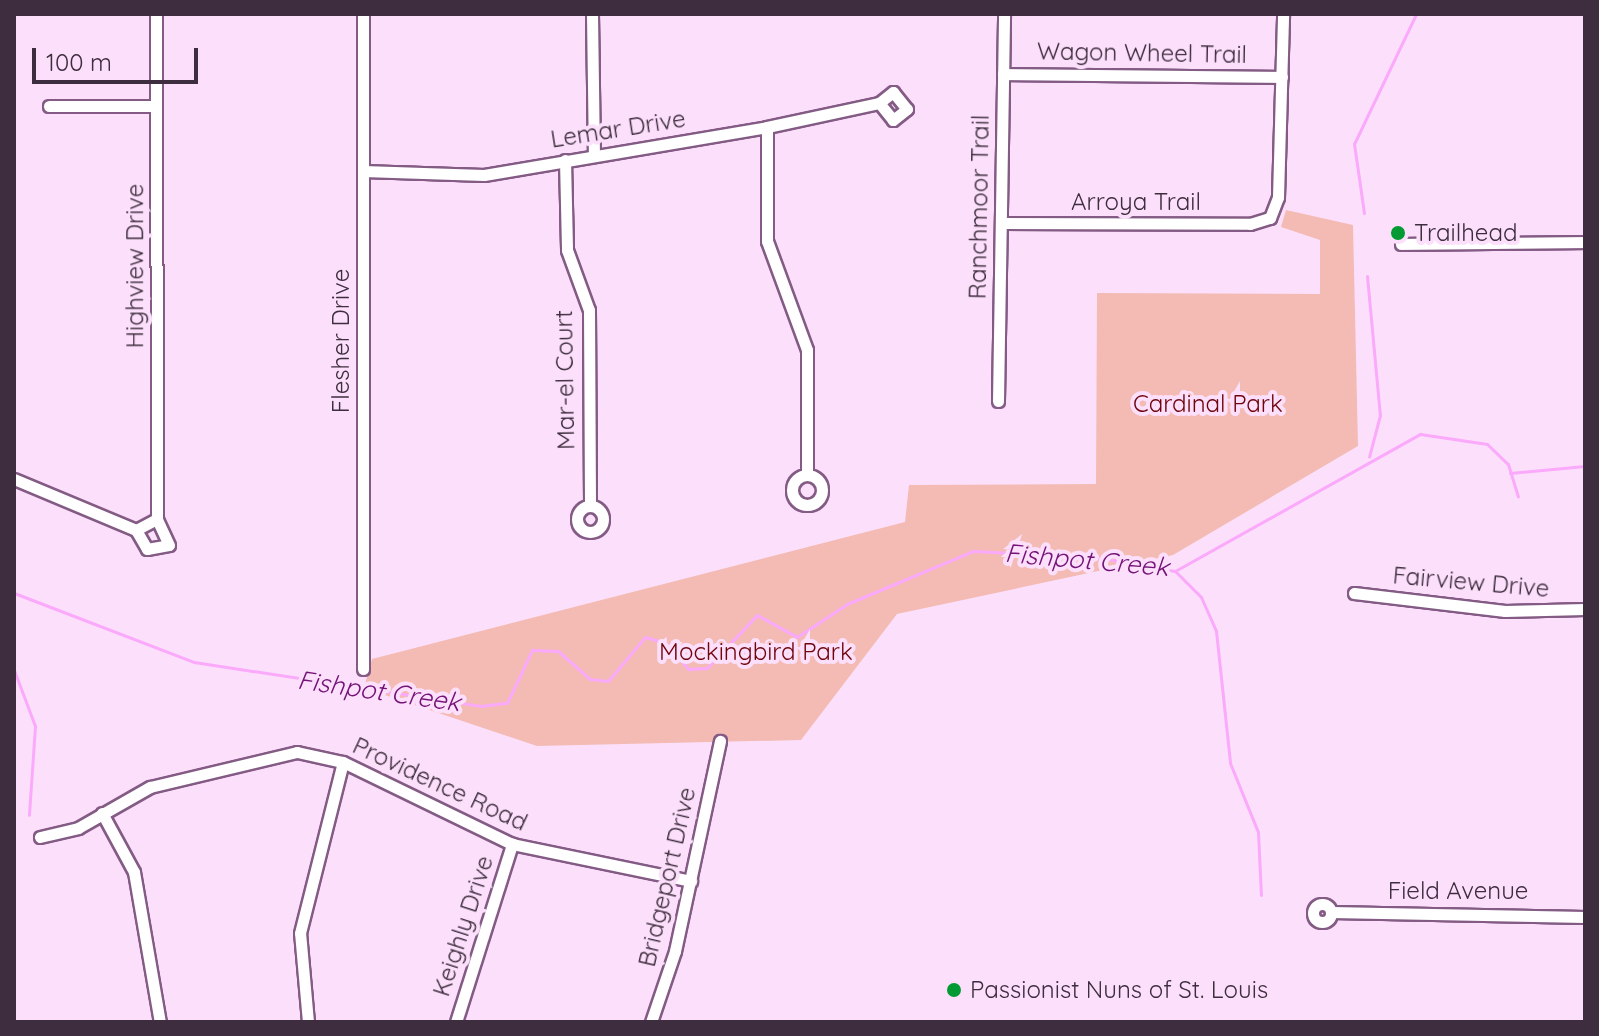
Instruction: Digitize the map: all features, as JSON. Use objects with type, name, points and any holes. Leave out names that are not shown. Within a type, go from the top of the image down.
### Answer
[{"type":"street","name":"Highview Drive","points":[[14,479],[136,530],[147,549],[163,552],[170,535],[157,519],[156,14]]},
{"type":"street","name":"Flesher Drive","points":[[363,14],[363,669]]},
{"type":"street","points":[[592,14],[594,156]]},
{"type":"street","name":"Ranchmoor Trail","points":[[998,401],[1004,14]]},
{"type":"street","points":[[1282,77],[1283,14]]},
{"type":"street","name":"Wagon Wheel Trail","points":[[1003,74],[1282,77]]},
{"type":"street","name":"Arroya Trail","points":[[1001,223],[1250,224],[1270,218],[1278,197],[1282,77]]},
{"type":"street","name":"Lemar Drive","points":[[363,171],[484,175],[767,127],[879,103]]},
{"type":"street","points":[[49,106],[156,106]]},
{"type":"street","points":[[767,127],[767,241],[807,350],[807,475]]},
{"type":"street","name":"Mar-el Court","points":[[565,160],[567,250],[589,310],[590,506]]},
{"type":"street","points":[[1401,244],[1585,242]]},
{"type":"street","points":[[136,530],[157,519]]},
{"type":"street","name":"Fairview Drive","points":[[1354,593],[1505,611],[1585,609]]},
{"type":"street","name":"Bridgeport Drive","points":[[651,1022],[691,881],[720,741]]},
{"type":"street","name":"Providence Road","points":[[40,837],[102,813],[150,787],[265,756],[297,752],[343,762],[512,844],[691,881]]},
{"type":"street","points":[[308,1022],[300,933],[343,762]]},
{"type":"street","points":[[102,813],[134,872],[160,1022]]},
{"type":"street","name":"Keighly Drive","points":[[456,1022],[512,844]]},
{"type":"street","name":"Field Avenue","points":[[1331,912],[1585,917]]},
{"type":"green space","points":[[1286,210],[1353,225],[1358,446],[1173,555],[897,614],[801,740],[537,746],[364,688],[372,659],[905,522],[909,485],[1096,484],[1097,293],[1320,294],[1320,240],[1281,227]]},
{"type":"waterway","points":[[1364,213],[1354,144],[1416,14]]},
{"type":"waterway","points":[[1367,276],[1380,415],[1369,457]]},
{"type":"waterway","name":"Fishpot Creek","points":[[14,593],[194,662],[481,706],[507,703],[532,650],[558,651],[590,679],[608,681],[645,637],[666,643],[689,669],[707,668],[757,615],[797,637],[847,604],[973,551],[1095,557],[1175,571],[1420,434],[1487,444],[1508,464],[1518,497]]},
{"type":"waterway","points":[[1510,473],[1585,466]]},
{"type":"waterway","points":[[1175,571],[1201,597],[1216,631],[1230,763],[1258,832],[1261,895]]},
{"type":"waterway","points":[[14,670],[35,726],[29,815]]},
{"type":"place","name":"Trailhead","points":[[1398,233]]},
{"type":"place","name":"Passionist Nuns of St. Louis","points":[[954,990]]},
{"type":"park label","name":"Cardinal Park","points":[[1208,404]]},
{"type":"park label","name":"Mockingbird Park","points":[[756,652]]}]
